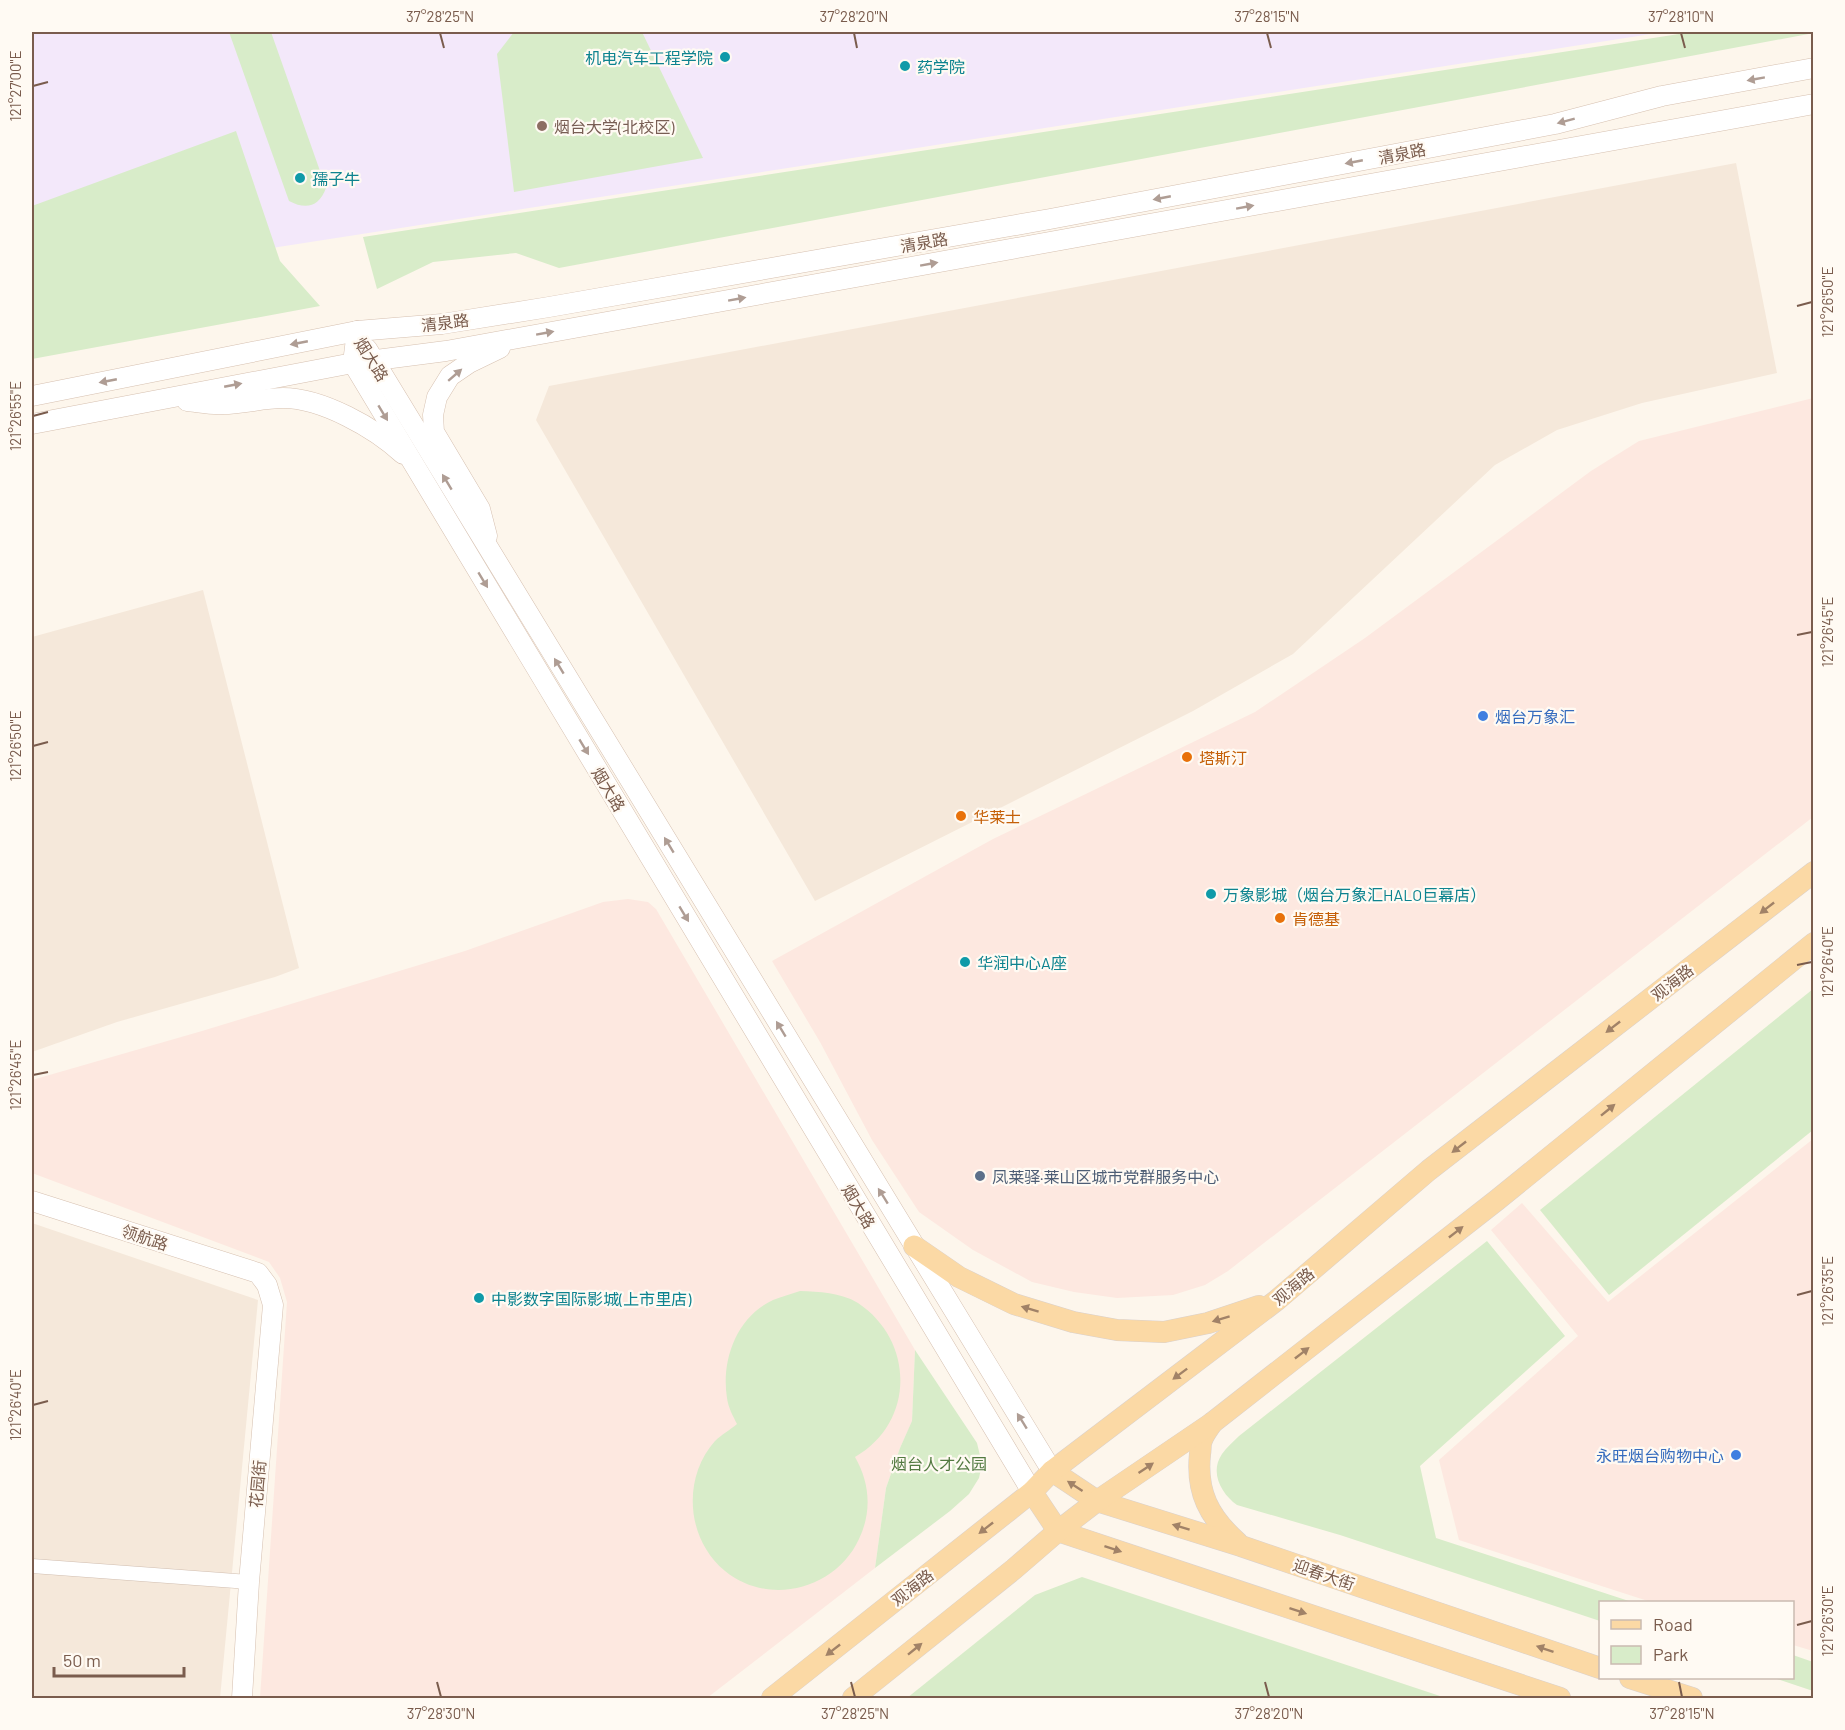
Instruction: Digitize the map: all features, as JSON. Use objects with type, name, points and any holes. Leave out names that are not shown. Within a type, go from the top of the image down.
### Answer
[{"type":"main road","name":"清泉路","points":[[32,396],[357,332],[442,324],[549,307],[1050,219],[1555,124],[1662,96],[1814,68]]},
{"type":"main road","name":"清泉路","points":[[32,424],[363,361],[446,351],[1814,104]]},
{"type":"main road","name":"烟大路","points":[[357,332],[363,361],[414,463],[1032,1492]]},
{"type":"main road","points":[[494,559],[480,509],[434,432],[433,415],[437,397],[450,376],[469,363],[518,338]]},
{"type":"main road","name":"烟大路","points":[[363,361],[494,559],[1052,1471]]},
{"type":"main road","points":[[166,398],[221,405],[285,398],[328,407],[392,443],[414,463]]},
{"type":"main road","name":"观海路","points":[[772,1698],[1032,1492],[1052,1471],[1277,1300],[1429,1170],[1814,872]]},
{"type":"main road","points":[[853,1698],[1097,1501],[1212,1424],[1506,1193],[1814,943]]},
{"type":"main road","name":"领航路","points":[[32,1201],[258,1273]]},
{"type":"main road","points":[[914,1246],[959,1277],[1014,1304],[1073,1322],[1106,1328],[1164,1332],[1208,1323],[1277,1300]]},
{"type":"main road","name":"花园街","points":[[242,1698],[249,1582],[273,1305],[267,1285],[258,1273]]},
{"type":"main road","points":[[1212,1424],[1202,1440],[1199,1465],[1201,1490],[1209,1511],[1220,1527],[1242,1546]]},
{"type":"main road","name":"迎春大街","points":[[1052,1471],[1097,1501],[1242,1546],[1599,1668]]},
{"type":"main road","points":[[1032,1492],[1058,1531],[1560,1698]]},
{"type":"main road","points":[[1636,1679],[1692,1698]]},
{"type":"street","points":[[32,1566],[249,1582]]},
{"type":"shaded area","name":"烟台大学(北校区)","points":[[32,32],[1664,32],[259,250],[32,319]]},
{"type":"shaded area","points":[[1736,163],[1777,373],[1642,403],[1557,430],[1495,465],[1293,654],[1193,711],[815,901],[536,420],[549,386]]},
{"type":"shaded area","points":[[1813,398],[1813,817],[1228,1271],[1205,1285],[1173,1295],[1117,1298],[1074,1292],[1032,1282],[973,1250],[919,1212],[872,1140],[820,1042],[772,961],[993,839],[1255,712],[1365,638],[1591,471],[1639,441]]},
{"type":"shaded area","points":[[203,590],[299,968],[275,977],[117,1022],[32,1052],[32,637]]},
{"type":"shaded area","points":[[628,899],[648,902],[656,909],[915,1350],[912,1422],[886,1488],[875,1568],[707,1698],[260,1698],[287,1302],[280,1278],[269,1262],[32,1173],[32,1080],[465,951],[603,902]]},
{"type":"shaded area","points":[[1813,1139],[1813,1651],[1794,1645],[1794,1601],[1648,1601],[1459,1540],[1439,1460],[1578,1336],[1491,1230],[1522,1203],[1608,1302]]},
{"type":"shaded area","points":[[32,1223],[258,1300],[220,1698],[32,1698]]},
{"type":"green space","points":[[229,32],[271,32],[326,188],[316,203],[306,206],[289,201]]},
{"type":"green space","points":[[514,32],[642,32],[703,158],[514,192],[497,54]]},
{"type":"green space","points":[[1692,32],[1814,33],[559,268],[516,253],[433,262],[377,289],[363,237]]},
{"type":"green space","points":[[236,131],[280,261],[320,306],[32,359],[32,206]]},
{"type":"green space","points":[[1813,989],[1813,1130],[1609,1295],[1540,1210]]},
{"type":"green space","points":[[1487,1241],[1565,1336],[1420,1466],[1436,1538],[1629,1601],[1599,1601],[1599,1621],[1340,1535],[1237,1505],[1222,1489],[1217,1476],[1217,1468],[1218,1461],[1224,1452],[1239,1436]]},
{"type":"green space","points":[[800,1291],[829,1293],[851,1299],[877,1319],[890,1338],[898,1359],[900,1381],[897,1403],[889,1424],[875,1442],[855,1457],[864,1477],[868,1498],[866,1518],[859,1539],[835,1570],[818,1581],[781,1590],[761,1588],[742,1582],[725,1571],[712,1558],[696,1526],[693,1490],[704,1456],[715,1441],[737,1424],[728,1405],[726,1384],[726,1369],[734,1342],[749,1317],[760,1308],[773,1300]]},
{"type":"green space","name":"烟台人才公园","points":[[915,1350],[977,1443],[982,1464],[979,1478],[969,1494],[875,1568],[886,1488],[912,1421]]},
{"type":"green space","points":[[1082,1577],[1446,1698],[907,1698],[1035,1595]]},
{"type":"green space","points":[[1794,1655],[1813,1662],[1813,1691],[1777,1679],[1794,1679]]},
{"type":"place","name":"机电汽车工程学院","points":[[725,57]]},
{"type":"place","name":"药学院","points":[[905,66]]},
{"type":"place","name":"烟台大学(北校区)","points":[[542,126]]},
{"type":"place","name":"孺子牛","points":[[300,178]]},
{"type":"place","name":"烟台万象汇","points":[[1483,716]]},
{"type":"place","name":"塔斯汀","points":[[1187,757]]},
{"type":"place","name":"华莱士","points":[[961,816]]},
{"type":"place","name":"万象影城（烟台万象汇HALO巨幕店）","points":[[1211,894]]},
{"type":"place","name":"肯德基","points":[[1280,918]]},
{"type":"place","name":"华润中心A座","points":[[965,962]]},
{"type":"place","name":"凤莱驿·莱山区城市党群服务中心","points":[[980,1176]]},
{"type":"place","name":"中影数字国际影城(上市里店)","points":[[479,1298]]},
{"type":"place","name":"永旺烟台购物中心","points":[[1736,1455]]}]
